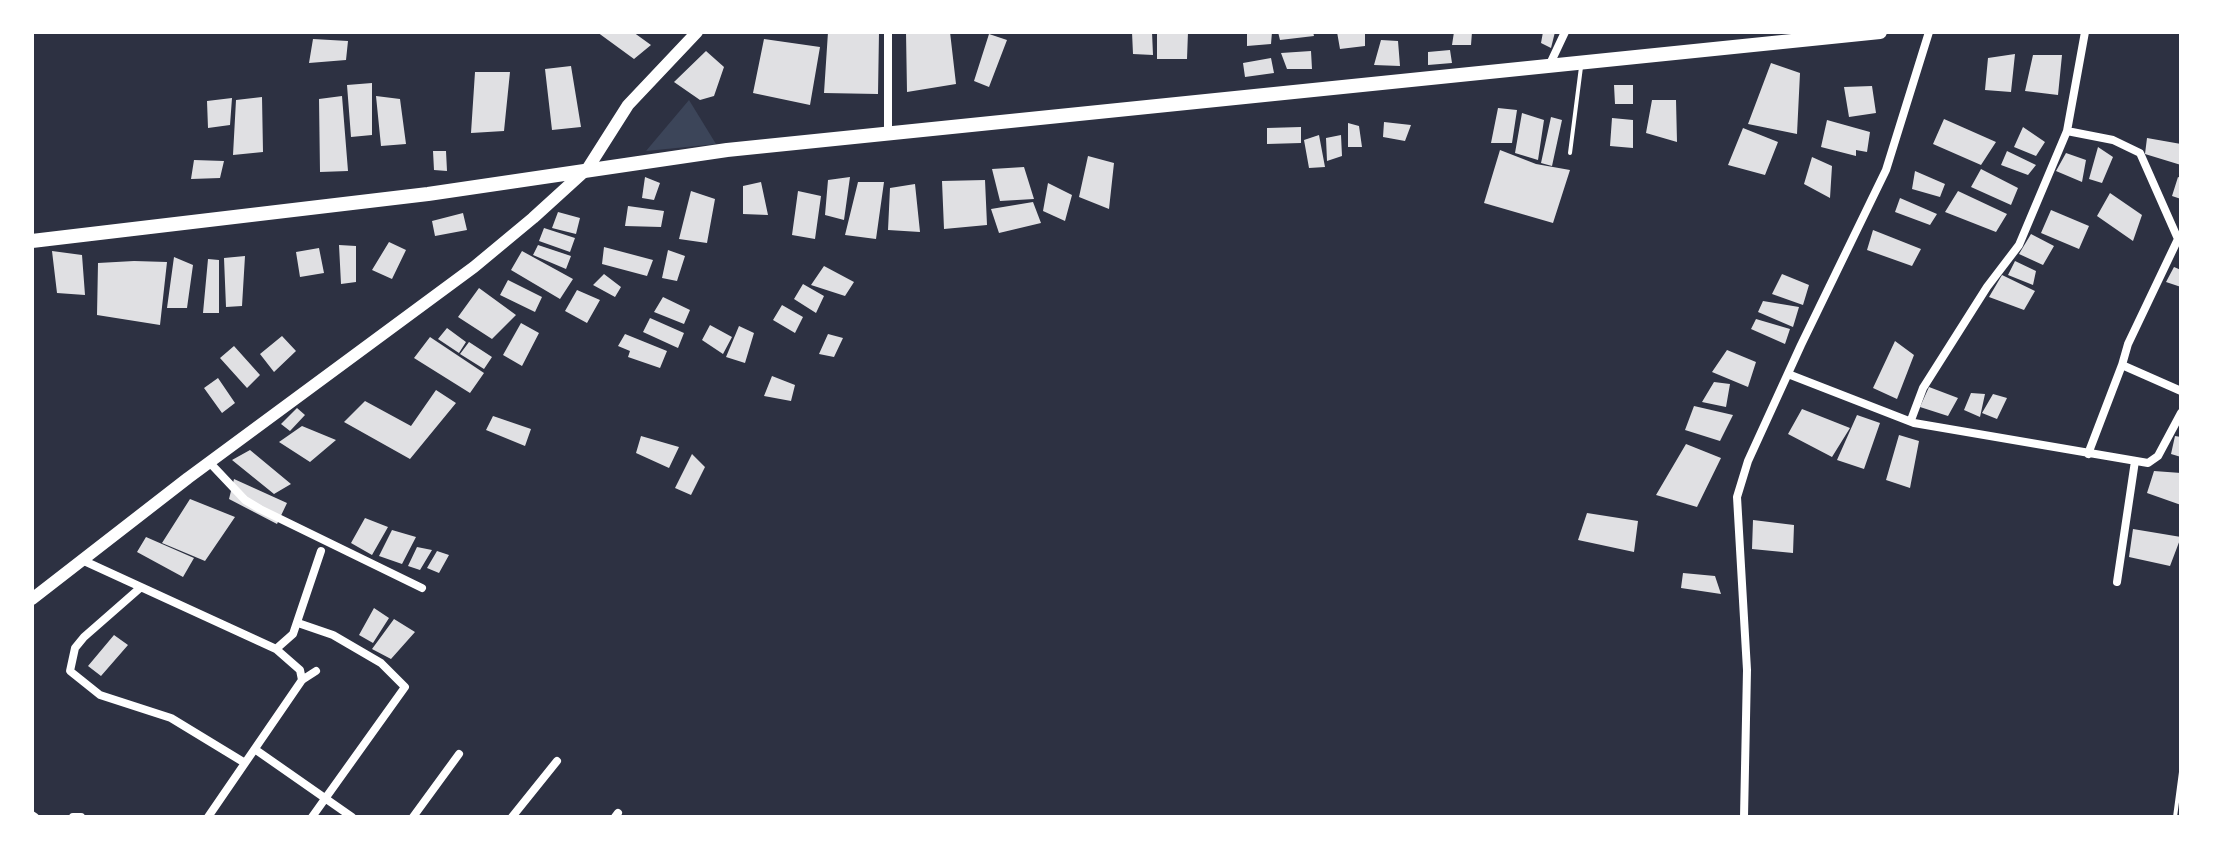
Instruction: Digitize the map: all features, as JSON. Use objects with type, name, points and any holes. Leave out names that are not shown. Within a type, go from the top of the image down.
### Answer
[{"type":"highway","points":[[32,241],[428,194],[588,168],[888,133],[1581,64],[1745,39],[1880,32]]},
{"type":"main road","points":[[32,599],[474,267],[588,168],[628,105],[697,32]]},
{"type":"street","points":[[888,32],[888,133]]},
{"type":"street","points":[[1548,67],[1565,32]]},
{"type":"street","points":[[1744,817],[1747,670],[1737,497],[1748,461],[1886,170],[1929,32]]},
{"type":"street","points":[[1911,420],[1923,388],[1987,287],[2019,245],[2067,131],[2085,32]]},
{"type":"street","points":[[2067,131],[2113,140],[2140,153],[2177,232],[2177,245],[2128,344],[2088,454]]},
{"type":"street","points":[[2122,365],[2181,391]]},
{"type":"street","points":[[1788,374],[1911,420],[1958,432],[2148,463],[2156,460],[2181,413]]},
{"type":"street","points":[[2117,582],[2135,461]]},
{"type":"street","points":[[210,463],[245,500],[260,509],[422,588]]},
{"type":"street","points":[[276,649],[293,634],[321,551]]},
{"type":"street","points":[[82,560],[140,588],[217,619],[276,649],[300,670],[302,680]]},
{"type":"street","points":[[140,588],[84,637],[75,648],[70,671],[100,695],[171,718],[245,763]]},
{"type":"street","points":[[298,623],[333,635],[381,663],[405,687],[312,817]]},
{"type":"street","points":[[208,817],[302,680],[316,671]]},
{"type":"street","points":[[256,750],[352,817]]},
{"type":"street","points":[[413,817],[459,754]]},
{"type":"street","points":[[512,817],[557,761]]},
{"type":"street","points":[[73,817],[81,817]]},
{"type":"lane","points":[[1570,153],[1581,64]]},
{"type":"lane","points":[[2175,817],[2181,772]]},
{"type":"shaded area","points":[[689,100],[716,144],[646,151]]},
{"type":"building","points":[[597,32],[633,32],[651,45],[634,59]]},
{"type":"building","points":[[828,32],[879,32],[878,94],[824,93]]},
{"type":"building","points":[[906,32],[950,32],[956,84],[907,92]]},
{"type":"building","points":[[1132,32],[1152,32],[1153,55],[1133,54]]},
{"type":"building","points":[[1157,32],[1188,32],[1187,59],[1157,59]]},
{"type":"building","points":[[1247,32],[1272,32],[1271,44],[1247,46]]},
{"type":"building","points":[[1278,32],[1313,32],[1314,36],[1280,40]]},
{"type":"building","points":[[1337,32],[1365,32],[1365,46],[1340,49]]},
{"type":"building","points":[[1454,32],[1472,32],[1471,45],[1452,45]]},
{"type":"building","points":[[1543,32],[1555,32],[1551,48],[1541,43]]},
{"type":"building","points":[[989,34],[1007,40],[989,87],[974,81]]},
{"type":"building","points":[[313,39],[348,41],[346,60],[309,63]]},
{"type":"building","points":[[764,39],[820,47],[810,105],[753,93]]},
{"type":"building","points":[[1381,40],[1398,41],[1400,66],[1374,65]]},
{"type":"building","points":[[1450,50],[1452,63],[1428,65],[1428,52]]},
{"type":"building","points":[[706,51],[724,67],[714,96],[700,100],[674,82]]},
{"type":"building","points":[[1311,51],[1312,69],[1287,69],[1281,53]]},
{"type":"building","points":[[2015,54],[2011,92],[1985,90],[1988,58]]},
{"type":"building","points":[[2033,55],[2062,55],[2058,95],[2025,91]]},
{"type":"building","points":[[1271,58],[1274,73],[1245,77],[1243,63]]},
{"type":"building","points":[[1771,63],[1800,73],[1797,134],[1748,124]]},
{"type":"building","points":[[571,66],[581,127],[552,130],[545,69]]},
{"type":"building","points":[[475,72],[510,72],[504,131],[471,133]]},
{"type":"building","points":[[372,83],[372,135],[351,137],[347,85]]},
{"type":"building","points":[[1614,85],[1633,85],[1633,104],[1615,104]]},
{"type":"building","points":[[1872,86],[1876,113],[1849,117],[1844,87]]},
{"type":"building","points":[[342,96],[348,171],[320,172],[319,99]]},
{"type":"building","points":[[376,96],[400,99],[406,144],[381,146]]},
{"type":"building","points":[[262,97],[263,152],[233,155],[236,100]]},
{"type":"building","points":[[232,98],[230,125],[208,128],[207,101]]},
{"type":"building","points":[[1652,100],[1676,100],[1677,142],[1646,133]]},
{"type":"building","points":[[1498,108],[1517,110],[1512,143],[1491,143]]},
{"type":"building","points":[[1522,113],[1544,120],[1538,160],[1515,153]]},
{"type":"building","points":[[1551,117],[1562,120],[1552,166],[1541,163]]},
{"type":"building","points":[[1612,118],[1633,120],[1633,148],[1610,146]]},
{"type":"building","points":[[1944,119],[1996,142],[1981,165],[1933,144]]},
{"type":"building","points":[[1827,120],[1870,132],[1867,152],[1856,150],[1856,156],[1821,147]]},
{"type":"building","points":[[1384,122],[1411,125],[1405,141],[1383,137]]},
{"type":"building","points":[[1348,123],[1359,126],[1362,147],[1348,147]]},
{"type":"building","points":[[1301,127],[1301,143],[1267,144],[1267,128]]},
{"type":"building","points":[[2023,127],[2045,142],[2036,156],[2014,147]]},
{"type":"building","points":[[1743,128],[1778,142],[1765,175],[1728,165]]},
{"type":"building","points":[[1319,135],[1325,167],[1309,168],[1304,140]]},
{"type":"building","points":[[1341,135],[1342,156],[1327,161],[1326,138]]},
{"type":"building","points":[[2147,138],[2181,144],[2181,165],[2145,154]]},
{"type":"building","points":[[2098,147],[2113,157],[2102,183],[2089,179]]},
{"type":"building","points":[[1500,150],[1536,164],[1570,170],[1553,223],[1484,203]]},
{"type":"building","points":[[433,151],[446,151],[447,171],[434,170]]},
{"type":"building","points":[[2007,151],[2036,165],[2028,175],[2001,165]]},
{"type":"building","points":[[2066,153],[2086,160],[2082,182],[2056,171]]},
{"type":"building","points":[[1088,156],[1114,163],[1109,209],[1079,197]]},
{"type":"building","points":[[1812,157],[1832,166],[1830,198],[1804,184]]},
{"type":"building","points":[[194,160],[224,161],[220,178],[191,179]]},
{"type":"building","points":[[1024,167],[1034,199],[1000,201],[992,169]]},
{"type":"building","points":[[1981,169],[2018,188],[2011,205],[1971,187]]},
{"type":"building","points":[[1915,171],[1945,184],[1940,197],[1912,189]]},
{"type":"building","points":[[645,177],[660,183],[654,200],[642,198]]},
{"type":"building","points":[[850,177],[844,220],[825,215],[828,180]]},
{"type":"building","points":[[2178,177],[2181,178],[2181,199],[2172,196]]},
{"type":"building","points":[[985,180],[987,225],[944,229],[942,181]]},
{"type":"building","points":[[761,182],[768,215],[743,214],[743,186]]},
{"type":"building","points":[[858,182],[884,182],[876,239],[845,235]]},
{"type":"building","points":[[1048,183],[1072,195],[1065,221],[1043,211]]},
{"type":"building","points":[[915,184],[920,232],[888,230],[890,188]]},
{"type":"building","points":[[691,191],[715,199],[707,243],[679,239]]},
{"type":"building","points":[[798,191],[821,196],[815,239],[792,235]]},
{"type":"building","points":[[1958,191],[2007,214],[1996,232],[1945,212]]},
{"type":"building","points":[[2110,193],[2142,215],[2133,241],[2097,216]]},
{"type":"building","points":[[1900,198],[1937,214],[1930,225],[1895,212]]},
{"type":"building","points":[[1033,202],[1041,223],[999,233],[991,209]]},
{"type":"building","points":[[628,206],[664,211],[661,227],[625,226]]},
{"type":"building","points":[[2051,210],[2089,226],[2079,249],[2041,233]]},
{"type":"building","points":[[558,212],[580,218],[576,234],[552,228]]},
{"type":"building","points":[[463,213],[467,230],[435,236],[432,221]]},
{"type":"building","points":[[544,228],[575,238],[570,252],[539,241]]},
{"type":"building","points":[[1873,230],[1921,249],[1912,266],[1867,250]]},
{"type":"building","points":[[2031,234],[2054,246],[2043,265],[2019,254]]},
{"type":"building","points":[[389,242],[406,250],[392,279],[372,270]]},
{"type":"building","points":[[339,245],[356,246],[356,282],[341,284]]},
{"type":"building","points":[[538,245],[571,256],[566,269],[533,255]]},
{"type":"building","points":[[604,247],[653,260],[647,276],[602,264]]},
{"type":"building","points":[[319,248],[324,273],[300,277],[296,252]]},
{"type":"building","points":[[668,250],[685,256],[677,281],[662,278]]},
{"type":"building","points":[[52,251],[82,255],[85,295],[57,293]]},
{"type":"building","points":[[522,251],[573,279],[560,299],[511,270]]},
{"type":"building","points":[[245,256],[242,306],[226,307],[224,258]]},
{"type":"building","points":[[174,257],[193,265],[187,308],[167,308]]},
{"type":"building","points":[[208,259],[219,260],[219,313],[203,313]]},
{"type":"building","points":[[2015,261],[2036,271],[2033,285],[2008,275]]},
{"type":"building","points":[[167,262],[160,325],[97,315],[98,263]]},
{"type":"building","points":[[824,266],[854,282],[845,296],[811,285]]},
{"type":"building","points":[[2174,267],[2181,270],[2181,287],[2166,282]]},
{"type":"building","points":[[604,274],[621,287],[615,297],[593,285]]},
{"type":"building","points":[[1782,274],[1809,285],[1803,305],[1772,294]]},
{"type":"building","points":[[2002,275],[2035,291],[2024,310],[1989,297]]},
{"type":"building","points":[[508,280],[542,297],[535,312],[500,295]]},
{"type":"building","points":[[803,284],[824,296],[816,313],[794,299]]},
{"type":"building","points":[[479,288],[516,315],[492,339],[458,317]]},
{"type":"building","points":[[577,290],[600,300],[587,323],[565,311]]},
{"type":"building","points":[[663,297],[690,310],[684,324],[654,312]]},
{"type":"building","points":[[1763,301],[1799,307],[1793,327],[1758,312]]},
{"type":"building","points":[[782,305],[803,317],[795,333],[773,320]]},
{"type":"building","points":[[650,318],[684,333],[678,348],[643,332]]},
{"type":"building","points":[[1756,319],[1790,329],[1785,344],[1751,329]]},
{"type":"building","points":[[521,323],[539,333],[522,366],[503,355]]},
{"type":"building","points":[[710,325],[732,337],[723,354],[702,340]]},
{"type":"building","points":[[739,326],[754,333],[745,363],[726,357]]},
{"type":"building","points":[[447,328],[466,342],[459,353],[438,339]]},
{"type":"building","points":[[625,334],[667,351],[660,368],[628,357],[630,351],[618,346]]},
{"type":"building","points":[[828,334],[843,338],[834,357],[819,354]]},
{"type":"building","points":[[282,336],[296,351],[274,372],[260,354]]},
{"type":"building","points":[[430,337],[484,373],[470,393],[414,358]]},
{"type":"building","points":[[1895,341],[1914,355],[1897,399],[1873,388]]},
{"type":"building","points":[[469,342],[492,357],[484,369],[460,354]]},
{"type":"building","points":[[234,346],[260,375],[247,388],[220,358]]},
{"type":"building","points":[[1727,350],[1756,362],[1748,387],[1712,372]]},
{"type":"building","points":[[772,376],[795,385],[791,401],[764,396]]},
{"type":"building","points":[[218,378],[235,403],[222,413],[204,388]]},
{"type":"building","points":[[1714,382],[1730,384],[1726,407],[1702,402]]},
{"type":"building","points":[[1929,387],[1958,398],[1948,416],[1920,407]]},
{"type":"building","points":[[436,390],[456,403],[410,459],[344,422],[365,401],[411,426]]},
{"type":"building","points":[[1971,393],[1985,394],[1980,417],[1964,410]]},
{"type":"building","points":[[1993,394],[2007,398],[1997,419],[1982,413]]},
{"type":"building","points":[[1694,406],[1733,415],[1720,441],[1685,430]]},
{"type":"building","points":[[297,408],[305,415],[290,431],[281,424]]},
{"type":"building","points":[[1802,409],[1850,428],[1832,457],[1788,434]]},
{"type":"building","points":[[1857,415],[1880,423],[1864,469],[1837,460]]},
{"type":"building","points":[[493,416],[531,429],[525,446],[486,430]]},
{"type":"building","points":[[302,426],[336,440],[310,462],[279,442]]},
{"type":"building","points":[[1899,435],[1919,441],[1910,488],[1886,480]]},
{"type":"building","points":[[641,436],[679,447],[669,468],[636,453]]},
{"type":"building","points":[[2175,436],[2181,437],[2181,457],[2171,454]]},
{"type":"building","points":[[1686,444],[1721,458],[1697,507],[1656,495]]},
{"type":"building","points":[[250,450],[291,484],[274,494],[232,460]]},
{"type":"building","points":[[692,454],[705,467],[691,495],[675,488]]},
{"type":"building","points":[[2154,471],[2181,473],[2181,505],[2147,493]]},
{"type":"building","points":[[234,479],[287,503],[277,524],[229,499]]},
{"type":"building","points":[[190,499],[235,517],[205,561],[162,543]]},
{"type":"building","points":[[1587,513],[1638,521],[1634,552],[1578,540]]},
{"type":"building","points":[[365,518],[388,527],[372,555],[351,543]]},
{"type":"building","points":[[1753,520],[1794,525],[1793,553],[1752,549]]},
{"type":"building","points":[[2133,529],[2181,537],[2170,566],[2129,557]]},
{"type":"building","points":[[392,530],[416,537],[402,564],[379,556]]},
{"type":"building","points":[[146,537],[194,558],[183,577],[137,552]]},
{"type":"building","points":[[417,547],[432,550],[420,570],[408,566]]},
{"type":"building","points":[[437,551],[449,555],[439,573],[427,568]]},
{"type":"building","points":[[1683,573],[1715,576],[1721,594],[1681,588]]},
{"type":"building","points":[[374,608],[389,618],[373,643],[359,635]]},
{"type":"building","points":[[394,619],[415,632],[391,659],[372,649]]},
{"type":"building","points":[[114,635],[128,645],[101,676],[88,666]]}]
